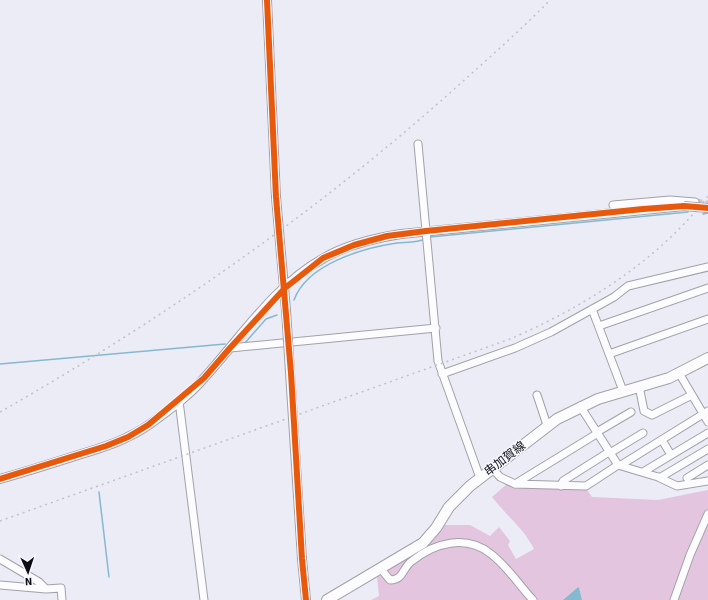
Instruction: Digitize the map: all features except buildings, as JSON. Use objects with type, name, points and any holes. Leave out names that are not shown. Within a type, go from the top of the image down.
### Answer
[{"type":"main road","name":"串加賀線","points":[[326,600],[423,543],[457,499],[480,478],[547,425],[580,406],[679,374],[706,362]]},
{"type":"street","points":[[267,0],[276,197],[285,288],[302,559],[306,600]]},
{"type":"street","points":[[418,144],[438,360],[480,478]]},
{"type":"street","points":[[614,205],[670,200],[695,202]]},
{"type":"street","points":[[0,479],[106,446],[128,437],[148,425],[180,400],[204,378],[285,288],[310,267],[336,251],[372,239],[426,231],[684,206],[708,208]]},
{"type":"street","points":[[442,374],[515,348],[592,310],[614,297],[628,286],[708,267]]},
{"type":"street","points":[[598,326],[708,288]]},
{"type":"street","points":[[592,310],[623,391]]},
{"type":"street","points":[[610,354],[708,319]]},
{"type":"street","points":[[230,348],[436,328]]},
{"type":"street","points":[[679,374],[692,395],[706,413],[708,422]]},
{"type":"street","points":[[639,386],[644,411],[652,415],[692,395]]},
{"type":"street","points":[[537,395],[547,425]]},
{"type":"street","points":[[180,400],[204,600]]},
{"type":"street","points":[[580,406],[610,453],[620,465],[643,472],[677,486],[708,481]]},
{"type":"street","points":[[515,484],[631,412]]},
{"type":"street","points":[[493,469],[500,477],[515,484],[586,486],[706,413]]},
{"type":"street","points":[[561,486],[563,482],[642,433]]},
{"type":"street","points":[[643,472],[708,433]]},
{"type":"street","points":[[662,440],[671,456]]},
{"type":"street","points":[[658,478],[708,449]]},
{"type":"street","points":[[687,478],[708,465]]},
{"type":"street","points":[[674,600],[690,555],[708,514]]},
{"type":"street","points":[[381,569],[390,580],[395,580],[400,578],[410,562],[439,545],[453,543],[471,544],[491,554],[533,600]]},
{"type":"street","points":[[0,560],[39,582],[46,589]]},
{"type":"street","points":[[0,585],[46,589],[62,588],[62,600]]},
{"type":"shaded area","points":[[508,483],[586,488],[592,497],[658,500],[708,490],[708,600],[582,600],[579,587],[563,600],[371,600],[379,596],[377,577],[425,546],[444,525],[470,525],[490,536],[499,527],[510,541],[508,545],[516,559],[534,549],[525,535],[492,497]]},
{"type":"water","points":[[579,587],[582,600],[563,600],[577,588]]},
{"type":"waterway","points":[[430,237],[688,212]]},
{"type":"waterway","points":[[703,214],[708,213]]},
{"type":"waterway","points":[[294,300],[301,287],[311,277],[323,267],[338,260],[383,245],[425,239]]},
{"type":"waterway","points":[[244,344],[266,319],[277,315]]},
{"type":"waterway","points":[[0,364],[225,344]]},
{"type":"waterway","points":[[99,492],[109,577]]},
{"type":"tunnel","points":[[695,202],[708,204]]},
{"type":"railway","points":[[0,412],[122,339],[240,260],[297,218],[353,175],[407,130],[461,83],[550,0]]},
{"type":"railway","points":[[0,521],[510,339],[565,312],[618,280],[666,241],[708,196]]},
{"type":"cycle path","points":[[267,0],[276,197],[291,373],[302,559],[306,600]]},
{"type":"cycle path","points":[[0,479],[106,446],[128,437],[148,425],[204,378],[285,288],[323,258],[354,245],[387,236],[426,231],[643,209],[684,206],[708,208]]}]
